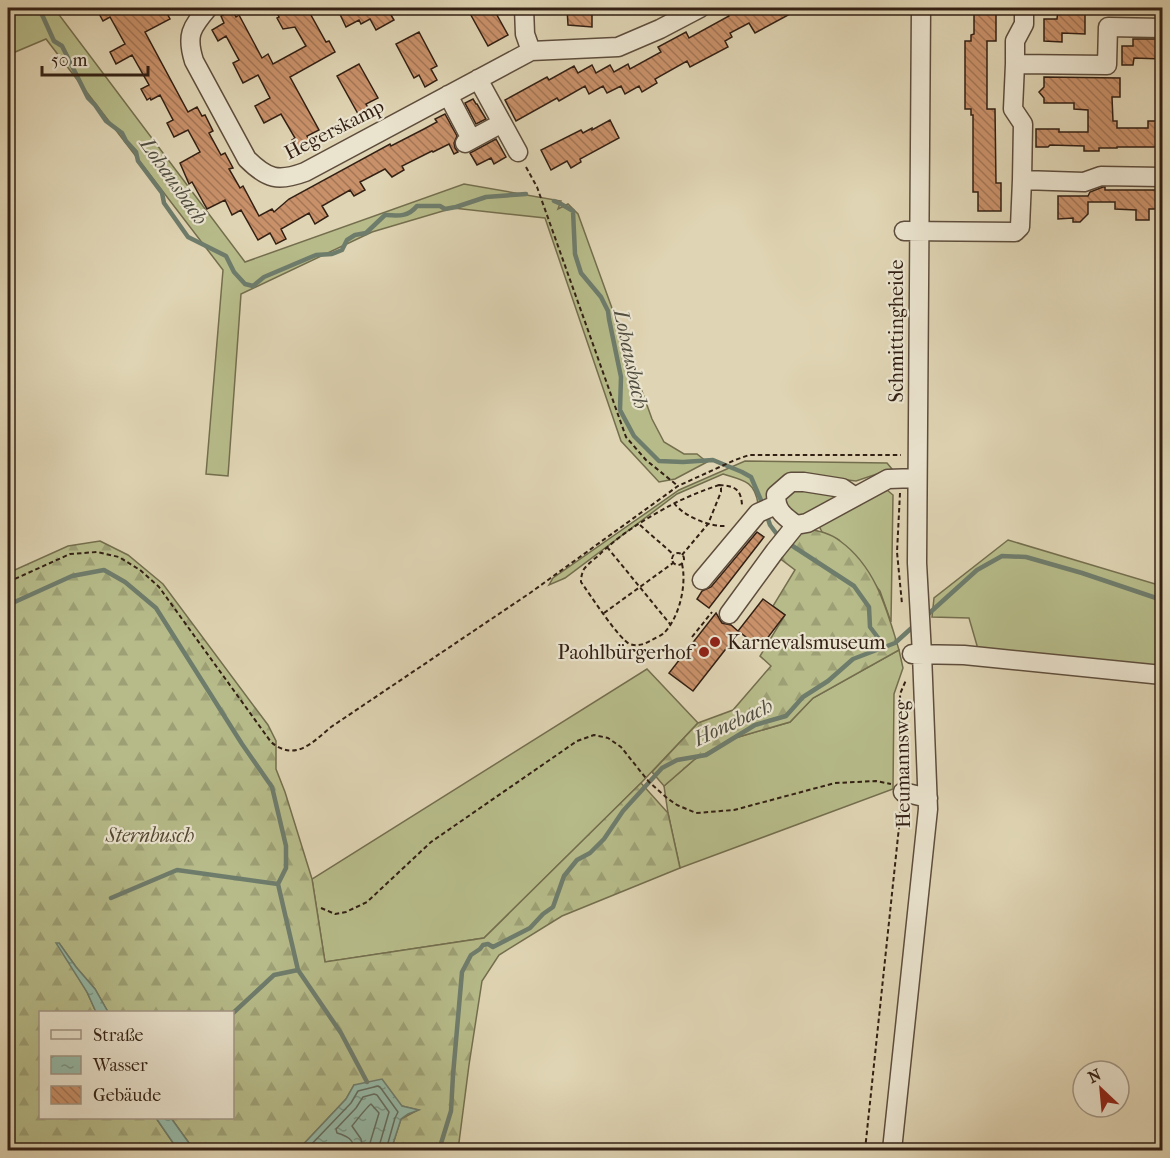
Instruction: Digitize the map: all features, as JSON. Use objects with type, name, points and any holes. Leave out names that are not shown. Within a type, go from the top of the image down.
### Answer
[{"type":"street","name":"Hegerskamp","points":[[208,8],[196,21],[191,34],[189,44],[194,61],[247,159],[258,171],[273,177],[289,178],[531,51],[618,46],[660,29],[699,8]]},
{"type":"street","points":[[524,8],[525,34],[531,51]]},
{"type":"street","name":"Schmittingheide","points":[[918,649],[911,610],[917,563],[909,478],[912,231],[921,8]]},
{"type":"street","points":[[912,231],[1015,232],[1020,227],[1023,124],[1013,109],[1014,41],[1024,24],[1024,8]]},
{"type":"street","points":[[1015,64],[1107,65],[1108,27],[1162,28]]},
{"type":"street","points":[[478,79],[518,152]]},
{"type":"street","points":[[448,95],[467,140],[502,123]]},
{"type":"street","points":[[1022,180],[1084,182],[1101,176],[1162,177]]},
{"type":"street","points":[[729,614],[794,528],[888,479],[909,478]]},
{"type":"street","points":[[702,580],[762,508],[791,482],[842,488],[855,497]]},
{"type":"street","points":[[762,508],[785,517],[794,528]]},
{"type":"street","points":[[918,649],[1162,675]]},
{"type":"street","name":"Heumannsweg","points":[[892,1150],[928,809],[918,649]]},
{"type":"street","points":[[903,792],[928,798]]},
{"type":"path","points":[[518,152],[537,187],[626,437],[646,459],[678,486]]},
{"type":"path","points":[[8,582],[70,554],[97,552],[119,557],[140,570],[159,587],[271,742],[278,748],[297,751],[307,747],[331,727],[530,593],[678,486],[749,455],[902,455]]},
{"type":"path","points":[[909,478],[897,552],[900,591],[911,610]]},
{"type":"path","points":[[682,555],[708,524],[721,492],[719,485]]},
{"type":"path","points":[[682,555],[684,571],[682,595],[677,612],[664,633],[642,645],[630,644],[624,640],[581,582],[584,570],[607,547],[674,503],[719,485],[730,486],[762,508]]},
{"type":"path","points":[[674,503],[681,511],[708,524],[727,526]]},
{"type":"path","points":[[639,524],[674,555]]},
{"type":"path","points":[[607,547],[670,624]]},
{"type":"path","points":[[674,555],[680,553],[682,555]]},
{"type":"path","points":[[673,563],[674,555]]},
{"type":"path","points":[[673,563],[682,564]]},
{"type":"path","points":[[603,613],[673,563]]},
{"type":"path","points":[[692,637],[718,605],[729,614]]},
{"type":"path","points":[[865,1150],[903,792],[900,694],[918,649]]},
{"type":"path","points":[[321,908],[335,914],[346,912],[366,902],[431,842],[577,741],[594,735],[608,738],[621,747],[649,782],[667,798],[696,813],[734,810],[835,783],[876,781],[895,785],[903,792]]},
{"type":"green space","points":[[8,8],[54,8],[245,262],[464,184],[561,201],[558,209],[568,204],[578,214],[652,419],[664,442],[684,454],[697,454],[707,462],[675,479],[659,482],[621,441],[545,218],[453,208],[372,232],[241,294],[228,476],[206,474],[223,270],[46,39],[8,55]]},
{"type":"green space","points":[[745,461],[887,463],[892,469],[856,481],[798,474],[770,502],[758,504],[751,486],[742,480],[723,474],[677,494],[565,578],[549,585],[553,578],[679,490]]},
{"type":"green space","points":[[823,489],[839,497],[805,516],[794,514],[781,498],[785,491]]},
{"type":"green space","points":[[887,490],[893,495],[891,622],[880,591],[839,540],[822,532],[819,526]]},
{"type":"green space","points":[[800,527],[831,535],[863,563],[885,605],[899,650],[813,698],[790,722],[735,738],[695,759],[664,786],[652,772],[698,723],[733,710],[771,666],[760,656],[785,615],[773,606],[795,570],[778,557]]},
{"type":"green space","points":[[1008,540],[1162,586],[1162,666],[978,649],[969,618],[932,617],[934,598]]},
{"type":"green space","name":"Sternbusch","points":[[100,541],[128,555],[163,584],[268,725],[276,741],[276,769],[312,879],[325,962],[484,938],[641,783],[668,813],[680,868],[562,916],[499,955],[482,981],[458,1150],[391,1150],[401,1119],[418,1110],[402,1106],[354,1085],[346,1099],[298,1150],[194,1150],[172,1119],[234,1119],[234,1011],[107,1011],[95,989],[59,943],[96,1011],[39,1011],[39,1119],[157,1119],[178,1150],[8,1150],[8,573],[68,546]]},
{"type":"green space","points":[[899,650],[903,668],[894,694],[893,789],[680,868],[664,786],[695,759],[735,738],[790,722],[813,698]]},
{"type":"green space","points":[[647,669],[698,723],[641,783],[484,938],[325,962],[312,879]]},
{"type":"water","points":[[56,943],[59,943],[95,989],[107,1011],[96,1011],[87,992]]},
{"type":"water","points":[[382,1079],[402,1106],[419,1110],[401,1119],[391,1150],[345,1150],[336,1146],[319,1150],[298,1150],[346,1099],[354,1085]]},
{"type":"water","points":[[157,1119],[172,1119],[194,1150],[178,1150]]},
{"type":"building","points":[[96,8],[164,8],[170,19],[145,32],[188,112],[197,107],[202,116],[205,115],[213,131],[209,133],[221,155],[225,153],[233,168],[229,169],[240,188],[243,186],[259,216],[272,209],[274,212],[289,199],[390,144],[391,146],[437,122],[435,119],[445,114],[457,136],[454,143],[458,152],[454,154],[449,144],[402,166],[404,170],[392,177],[385,169],[360,182],[365,190],[354,196],[350,190],[322,206],[328,216],[315,224],[309,213],[281,229],[286,239],[276,244],[270,233],[258,240],[241,210],[232,215],[225,200],[207,209],[192,182],[189,184],[180,163],[200,152],[188,130],[174,137],[167,123],[173,120],[160,95],[147,100],[141,89],[149,85],[132,55],[116,64],[110,52],[125,44],[110,17],[103,21]]},
{"type":"building","points":[[274,8],[307,8],[326,42],[329,41],[335,52],[290,77],[319,130],[307,136],[313,148],[300,155],[292,140],[295,138],[281,114],[264,123],[255,106],[270,98],[258,75],[243,83],[233,63],[239,60],[226,36],[218,41],[212,30],[224,23],[221,16],[232,10],[236,17],[239,15],[262,58],[268,54],[273,64],[306,46],[295,27],[283,29]]},
{"type":"building","points":[[337,8],[392,8],[388,10],[394,20],[376,30],[370,19],[361,24],[359,20],[346,27]]},
{"type":"building","points":[[467,8],[493,8],[508,35],[488,46]]},
{"type":"building","points":[[567,8],[592,8],[592,27],[568,25]]},
{"type":"building","points":[[732,8],[801,8],[755,33],[749,23],[730,33],[732,37],[725,41],[728,47],[690,67],[687,61],[655,79],[657,83],[642,92],[639,86],[625,94],[621,86],[607,93],[603,86],[589,94],[585,86],[559,101],[557,98],[516,121],[505,100],[547,77],[549,80],[574,66],[578,73],[592,65],[596,73],[610,65],[614,72],[628,64],[630,69],[661,52],[658,47],[686,32],[689,38],[729,16],[726,11]]},
{"type":"building","points":[[1058,10],[1085,10],[1085,34],[1062,33],[1062,42],[1044,41],[1044,19],[1057,19]]},
{"type":"building","points":[[974,12],[996,13],[996,41],[987,41],[987,109],[995,109],[996,183],[1001,183],[1001,211],[978,211],[978,192],[973,192],[973,115],[971,115],[971,109],[965,109],[965,41],[971,41],[971,35],[974,34]]},
{"type":"building","points":[[419,32],[437,66],[431,69],[437,80],[425,87],[419,75],[414,78],[396,44]]},
{"type":"building","points":[[1133,39],[1162,39],[1162,59],[1134,58],[1133,65],[1122,65],[1122,46],[1133,46]]},
{"type":"building","points":[[359,64],[378,98],[366,104],[372,115],[362,121],[337,76]]},
{"type":"building","points":[[1044,77],[1120,78],[1120,97],[1112,97],[1113,121],[1117,121],[1117,128],[1148,128],[1148,121],[1162,121],[1162,147],[1117,147],[1099,148],[1099,151],[1084,151],[1084,146],[1036,147],[1036,129],[1088,132],[1088,110],[1074,109],[1074,103],[1044,103],[1044,98],[1039,92],[1044,87]]},
{"type":"building","points":[[473,99],[486,119],[476,124],[465,103]]},
{"type":"building","points":[[610,120],[619,138],[580,159],[581,162],[571,168],[567,161],[551,170],[541,150],[581,130],[583,133],[592,128],[592,130]]},
{"type":"building","points":[[496,139],[506,157],[494,164],[491,158],[477,165],[470,153]]},
{"type":"building","points":[[1103,187],[1105,190],[1162,190],[1162,209],[1149,209],[1149,220],[1136,220],[1136,210],[1115,209],[1115,202],[1088,202],[1088,214],[1080,222],[1073,222],[1073,218],[1058,219],[1058,196],[1088,196],[1090,192]]},
{"type":"building","points":[[757,532],[764,537],[709,608],[697,599],[702,591],[711,587]]},
{"type":"building","points":[[763,599],[785,615],[763,644],[756,638],[753,642],[738,631]]},
{"type":"building","name":"Paohlbürgerhof","points":[[716,613],[722,623],[731,625],[739,632],[693,691],[669,673]]},
{"type":"waterway","name":"Lohausbach","points":[[8,22],[15,8]]},
{"type":"waterway","name":"Lohausbach","points":[[39,8],[54,41],[62,46],[88,98],[106,121],[122,133],[136,152],[138,161],[162,193],[164,203],[188,237],[226,256],[234,272],[245,284],[253,286],[264,277],[316,255],[332,254],[342,250],[347,240],[355,235],[366,233],[385,215],[403,215],[417,206],[440,206],[445,209],[486,197],[526,194]]},
{"type":"waterway","name":"Lohausbach","points":[[554,201],[573,211],[575,254],[581,273],[601,297],[608,311],[621,377],[620,410],[634,436],[659,461],[713,460],[742,472],[751,477],[763,505]]},
{"type":"waterway","name":"Lohausbach","points":[[766,513],[770,525],[779,537]]},
{"type":"waterway","name":"Lohausbach","points":[[788,543],[854,586],[869,607],[870,627],[885,647]]},
{"type":"waterway","name":"Honebach","points":[[925,617],[977,570],[1002,556],[1026,557],[1162,600]]},
{"type":"waterway","points":[[8,605],[72,576],[104,570],[125,582],[156,608],[272,787],[286,846],[286,868],[278,884],[298,970],[341,1033],[367,1082]]},
{"type":"waterway","name":"Honebach","points":[[439,1150],[451,1111],[462,972],[471,955],[483,945],[488,944],[493,947],[530,928],[553,907],[564,876],[577,860],[590,853],[604,839],[623,811],[662,768],[677,760],[706,755],[755,725],[786,716],[803,697],[828,681],[853,659],[895,643],[916,624]]},
{"type":"waterway","points":[[111,898],[177,870],[278,884]]},
{"type":"waterway","points":[[234,1012],[274,975],[298,970]]},
{"type":"place","name":"Karnevalsmuseum","points":[[715,642]]},
{"type":"place","name":"Paohlbürgerhof","points":[[704,652]]}]
